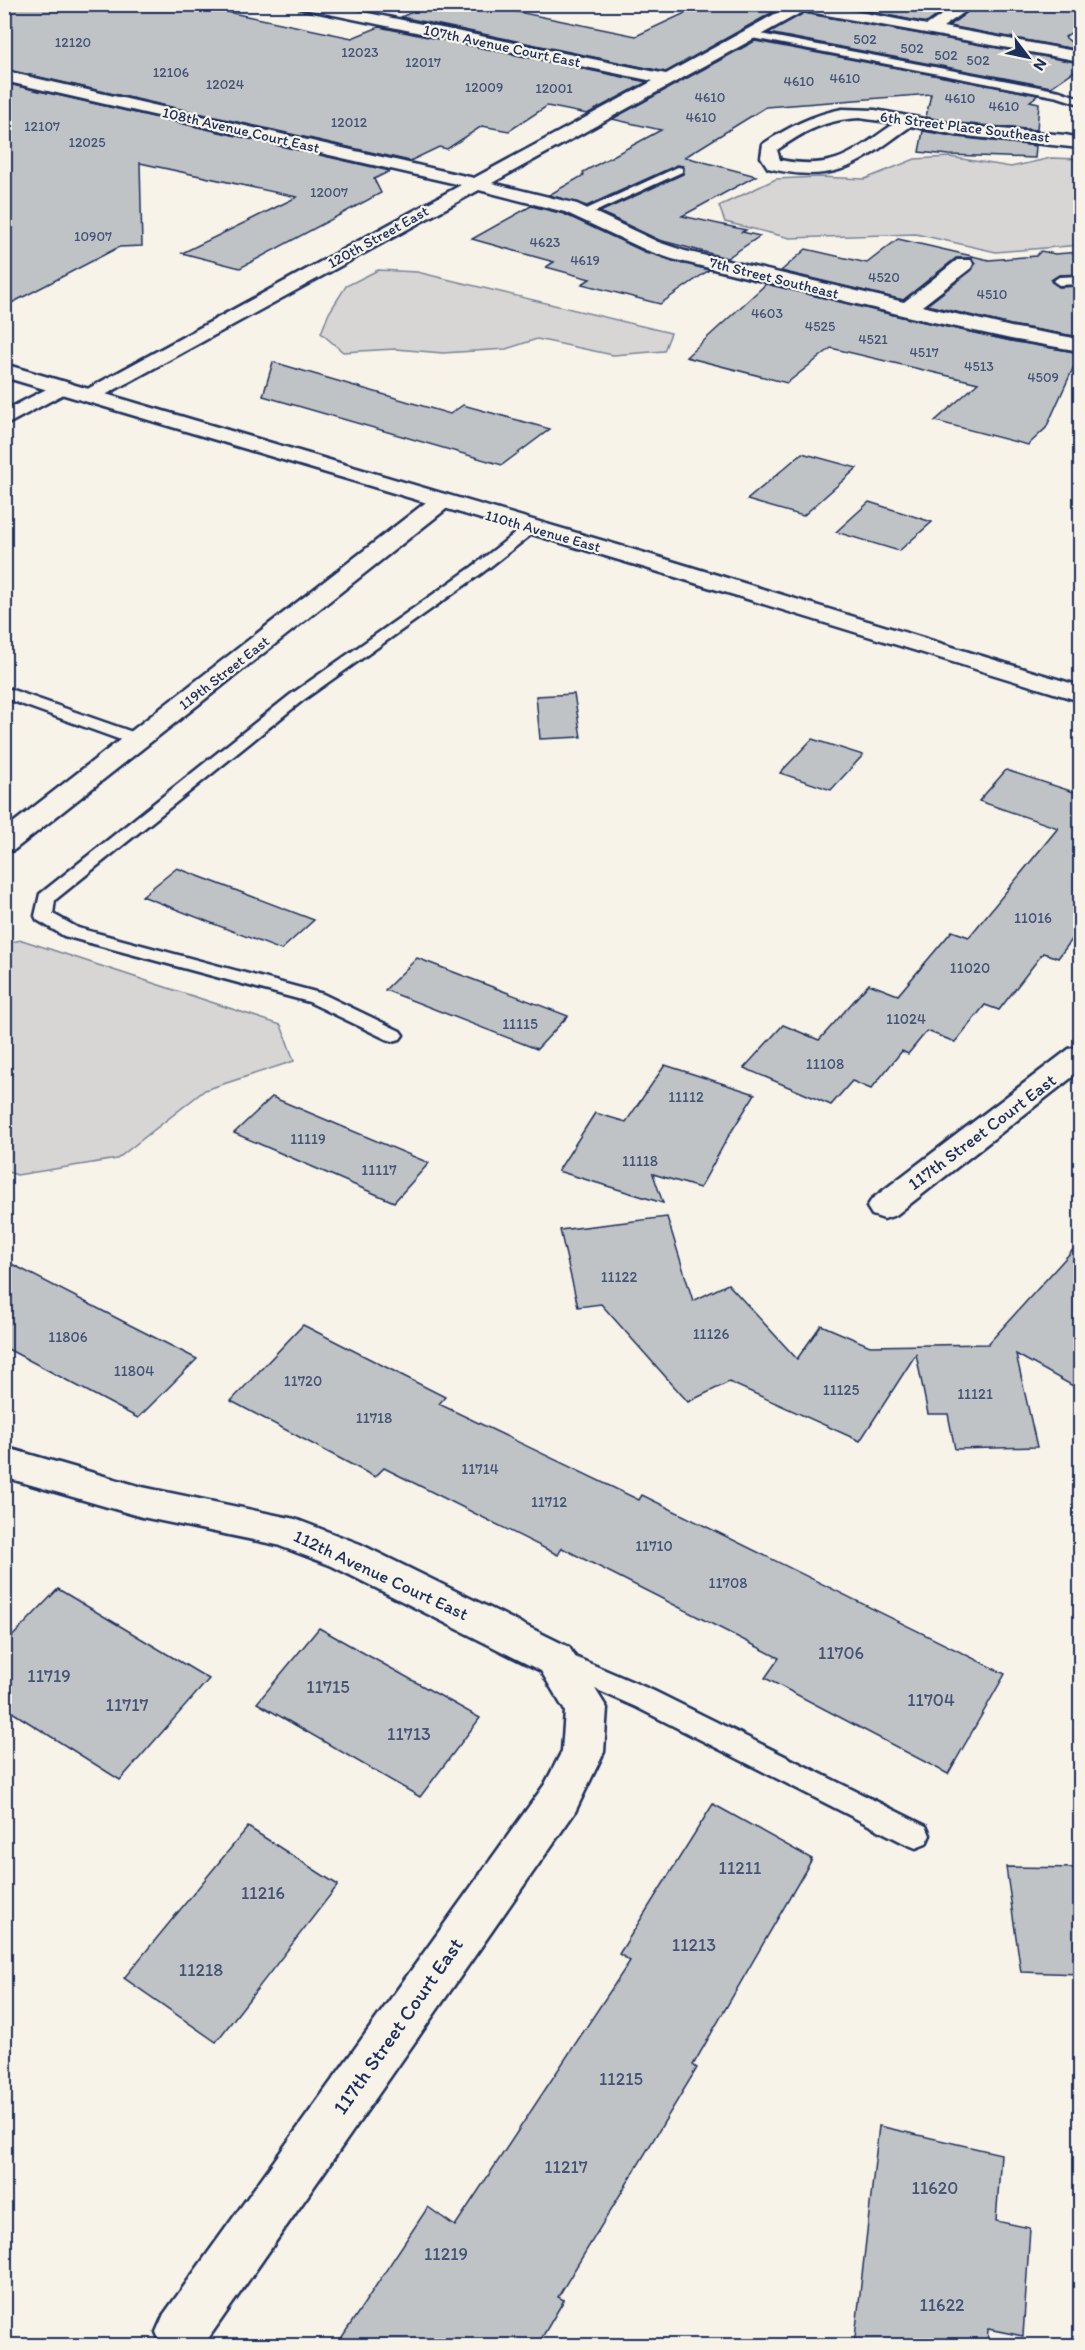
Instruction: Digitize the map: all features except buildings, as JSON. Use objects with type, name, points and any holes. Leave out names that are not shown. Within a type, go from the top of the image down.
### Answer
[{"type":"street","name":"107th Avenue Court East","points":[[300,4],[668,79]]},
{"type":"street","points":[[929,30],[969,4]]},
{"type":"street","name":"120th Street East","points":[[89,396],[803,5]]},
{"type":"street","points":[[803,5],[1080,57]]},
{"type":"street","name":"108th Avenue Court East","points":[[4,76],[477,184]]},
{"type":"street","name":"6th Street Place Southeast","points":[[909,120],[845,164],[822,168],[794,168],[774,164],[769,157],[769,148],[794,130],[825,118],[849,114],[909,120],[956,129],[1080,143]]},
{"type":"street","name":"7th Street Southeast","points":[[477,184],[584,213],[652,246],[679,255],[1011,333],[1080,345]]},
{"type":"street","points":[[906,309],[964,264]]},
{"type":"street","name":"110th Avenue East","points":[[4,370],[532,527],[1080,694]]},
{"type":"street","points":[[4,420],[62,387]]},
{"type":"street","name":"119th Street East","points":[[4,844],[442,501]]},
{"type":"street","name":"117th Street Court East","points":[[884,1207],[1080,1056]]},
{"type":"street","name":"112th Avenue Court East","points":[[4,1462],[142,1502],[281,1530],[346,1555],[555,1659]]},
{"type":"street","name":"117th Street Court East","points":[[182,2332],[560,1798],[583,1752],[586,1708],[555,1659]]},
{"type":"lane","points":[[750,35],[1060,94],[1080,101]]},
{"type":"lane","points":[[584,213],[678,170]]},
{"type":"lane","points":[[1059,281],[1080,280]]},
{"type":"lane","points":[[393,1035],[316,998],[71,932],[44,916],[46,898],[296,698],[469,576],[532,527]]},
{"type":"lane","points":[[4,692],[138,740]]},
{"type":"lane","points":[[555,1659],[645,1700],[916,1835]]},
{"type":"shaded area","points":[[950,157],[1011,167],[1051,158],[1080,159],[1080,245],[996,252],[916,234],[790,238],[725,222],[719,206],[776,179],[818,177],[865,179],[915,159]]},
{"type":"shaded area","points":[[378,270],[417,272],[671,333],[664,351],[613,355],[537,339],[506,349],[443,353],[395,349],[343,352],[321,333],[329,313],[346,286]]},
{"type":"shaded area","points":[[22,940],[281,1025],[294,1061],[205,1090],[117,1159],[17,1175],[5,1171],[5,943]]}]
